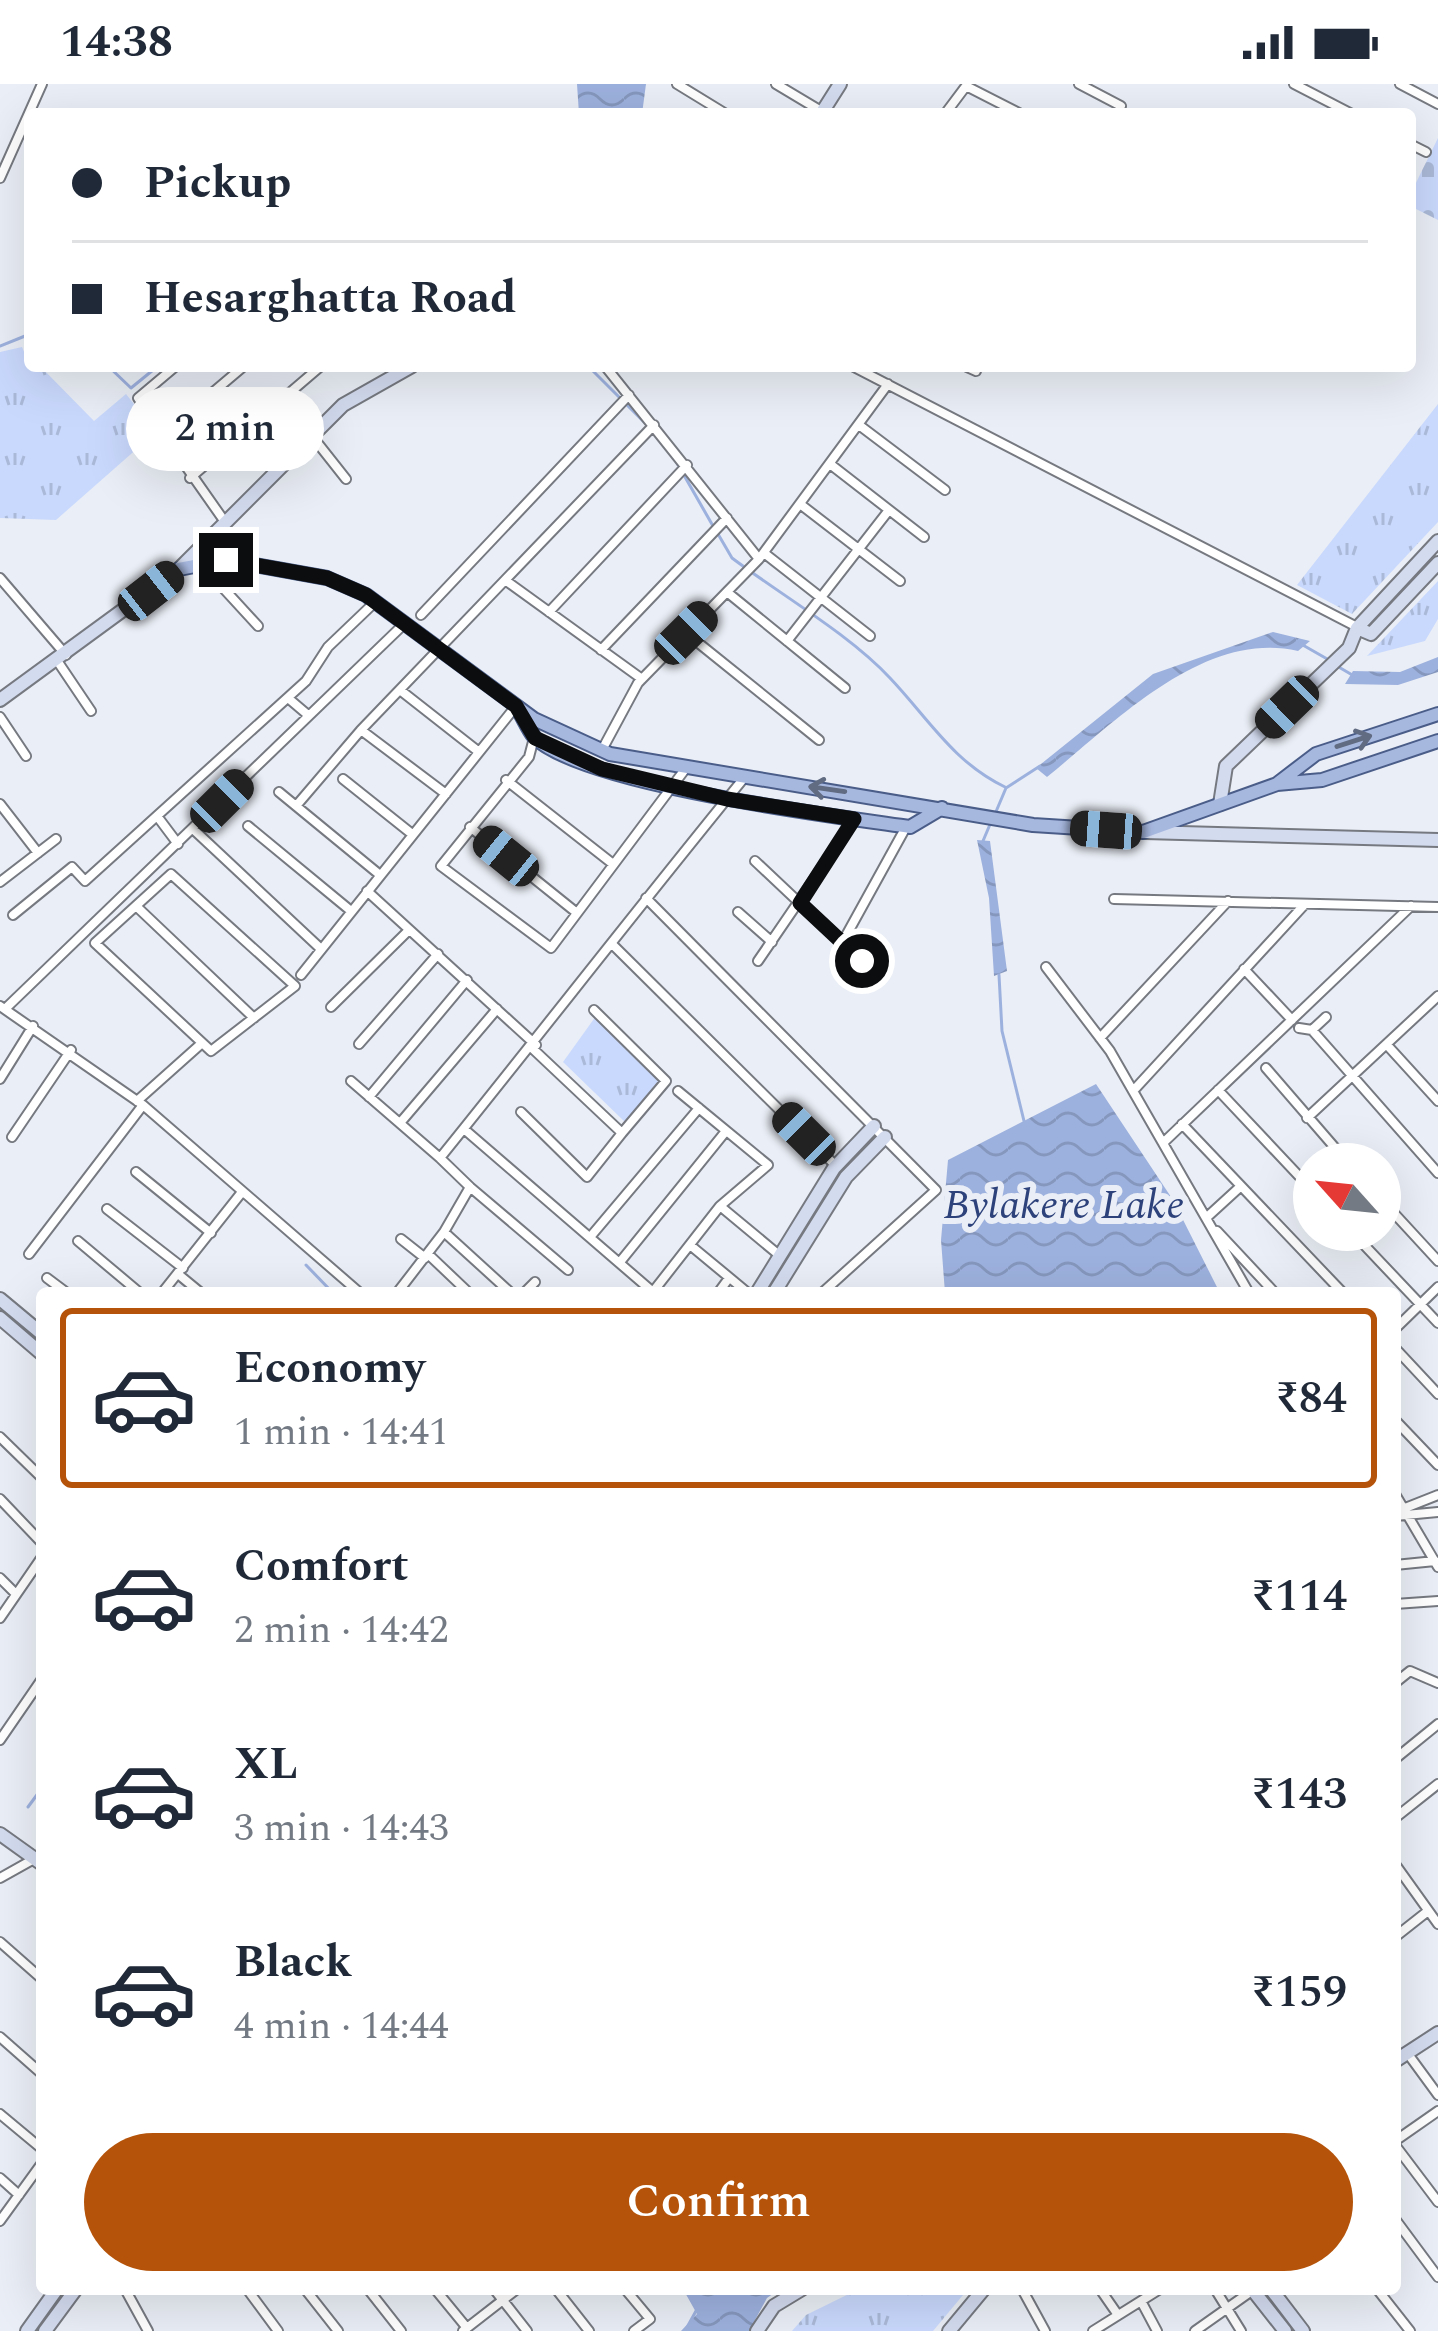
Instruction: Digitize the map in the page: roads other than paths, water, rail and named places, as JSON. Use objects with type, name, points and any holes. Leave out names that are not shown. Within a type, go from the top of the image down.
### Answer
[{"type":"main road","points":[[0,700],[62,659],[179,568],[344,405],[402,372]]},
{"type":"main road","points":[[1220,805],[1226,766],[1349,647],[1357,628],[1438,542]]},
{"type":"main road","points":[[179,568],[226,560],[327,578],[376,602],[534,719],[610,754],[1033,826],[1438,840]]},
{"type":"main road","points":[[1357,628],[1372,634],[1438,563]]},
{"type":"main road","points":[[516,706],[535,738],[602,769],[672,786],[906,827],[943,808]]},
{"type":"main road","points":[[1277,784],[1316,754],[1438,714]]},
{"type":"main road","points":[[1143,832],[1277,784],[1322,780],[1438,741]]},
{"type":"main road","points":[[756,1287],[836,1166],[874,1126]]},
{"type":"main road","points":[[778,1287],[846,1177],[885,1137]]},
{"type":"main road","points":[[0,1299],[36,1329]]},
{"type":"main road","points":[[0,1318],[36,1349]]},
{"type":"main road","points":[[0,1834],[36,1860]]},
{"type":"main road","points":[[1401,2053],[1438,2033]]},
{"type":"main road","points":[[27,2331],[54,2295]]},
{"type":"main road","points":[[45,2331],[72,2295]]},
{"type":"main road","points":[[757,2331],[774,2306],[792,2295]]},
{"type":"main road","points":[[949,2331],[980,2295]]},
{"type":"main road","points":[[1256,2295],[1285,2331]]},
{"type":"main road","points":[[1276,2295],[1303,2331]]},
{"type":"street","points":[[677,84],[717,108]]},
{"type":"street","points":[[776,84],[814,108]]},
{"type":"street","points":[[1078,84],[1121,106]]},
{"type":"street","points":[[1294,84],[1340,108]]},
{"type":"street","points":[[1400,84],[1438,104]]},
{"type":"street","points":[[966,85],[1010,108]]},
{"type":"street","points":[[0,178],[24,124]]},
{"type":"street","points":[[1416,147],[1426,152]]},
{"type":"street","points":[[169,372],[138,398],[225,522]]},
{"type":"street","points":[[166,432],[237,372]]},
{"type":"street","points":[[190,478],[314,372]]},
{"type":"street","points":[[610,372],[761,556],[870,636]]},
{"type":"street","points":[[863,372],[1357,628]]},
{"type":"street","points":[[603,748],[642,679],[761,556],[888,385]]},
{"type":"street","points":[[422,615],[629,395]]},
{"type":"street","points":[[296,806],[361,730],[654,425]]},
{"type":"street","points":[[859,425],[945,490]]},
{"type":"street","points":[[312,436],[346,479]]},
{"type":"street","points":[[830,464],[924,537]]},
{"type":"street","points":[[549,612],[687,465]]},
{"type":"street","points":[[800,504],[900,581]]},
{"type":"street","points":[[788,641],[889,510]]},
{"type":"street","points":[[601,650],[727,518]]},
{"type":"street","points":[[202,565],[258,626]]},
{"type":"street","points":[[0,578],[62,659],[91,711]]},
{"type":"street","points":[[505,580],[642,679]]},
{"type":"street","points":[[727,592],[845,688]]},
{"type":"street","points":[[13,915],[72,867],[85,880],[288,698],[318,668],[328,647],[376,602]]},
{"type":"street","points":[[353,1287],[140,1103],[70,1050],[3,1008],[404,624]]},
{"type":"street","points":[[686,633],[819,740]]},
{"type":"street","points":[[400,690],[479,752]]},
{"type":"street","points":[[288,698],[308,715]]},
{"type":"street","points":[[301,975],[516,706]]},
{"type":"street","points":[[0,717],[26,756]]},
{"type":"street","points":[[534,719],[529,757],[506,779],[442,866],[550,948],[686,768]]},
{"type":"street","points":[[361,730],[446,794]]},
{"type":"street","points":[[440,1158],[534,1047],[745,777]]},
{"type":"street","points":[[343,779],[413,835]]},
{"type":"street","points":[[506,779],[614,864]]},
{"type":"street","points":[[279,792],[380,875]]},
{"type":"street","points":[[0,804],[38,853]]},
{"type":"street","points":[[157,816],[178,844]]},
{"type":"street","points":[[758,961],[854,819]]},
{"type":"street","points":[[248,826],[351,911]]},
{"type":"street","points":[[470,827],[577,913]]},
{"type":"street","points":[[842,943],[906,827]]},
{"type":"street","points":[[193,830],[321,949]]},
{"type":"street","points":[[0,882],[56,839]]},
{"type":"street","points":[[755,861],[862,961]]},
{"type":"street","points":[[171,874],[295,986],[212,1051],[95,944],[136,906],[171,874]]},
{"type":"street","points":[[367,891],[467,980],[622,1133]]},
{"type":"street","points":[[646,898],[936,1190],[829,1287]]},
{"type":"street","points":[[1114,899],[1438,907]]},
{"type":"street","points":[[1100,1038],[1228,901]]},
{"type":"street","points":[[1133,1090],[1304,904]]},
{"type":"street","points":[[136,906],[254,1018]]},
{"type":"street","points":[[1163,1143],[1296,1024],[1411,906]]},
{"type":"street","points":[[738,912],[772,942]]},
{"type":"street","points":[[331,1007],[408,931]]},
{"type":"street","points":[[612,944],[836,1166]]},
{"type":"street","points":[[359,1044],[438,954]]},
{"type":"street","points":[[1046,967],[1133,1090],[1246,1287]]},
{"type":"street","points":[[1244,969],[1296,1024],[1312,1030],[1438,1173]]},
{"type":"street","points":[[369,1096],[467,980]]},
{"type":"street","points":[[1307,1118],[1438,996]]},
{"type":"street","points":[[400,1123],[497,1009]]},
{"type":"street","points":[[521,1112],[587,1177],[666,1081],[594,1010]]},
{"type":"street","points":[[1312,1030],[1326,1017]]},
{"type":"street","points":[[0,1079],[33,1026]]},
{"type":"street","points":[[29,1254],[140,1103],[202,1042]]},
{"type":"street","points":[[1387,1045],[1438,1101]]},
{"type":"street","points":[[12,1137],[70,1050]]},
{"type":"street","points":[[1266,1068],[1330,1143]]},
{"type":"street","points":[[351,1082],[568,1270]]},
{"type":"street","points":[[1218,1090],[1293,1170]]},
{"type":"street","points":[[656,1287],[720,1206],[768,1165],[678,1091]]},
{"type":"street","points":[[591,1236],[699,1108]]},
{"type":"street","points":[[1182,1124],[1337,1287]]},
{"type":"street","points":[[464,1129],[647,1287]]},
{"type":"street","points":[[620,1262],[726,1131]]},
{"type":"street","points":[[136,1172],[211,1233]]},
{"type":"street","points":[[1207,1220],[1241,1186]]},
{"type":"street","points":[[405,1287],[470,1187]]},
{"type":"street","points":[[168,1287],[242,1192]]},
{"type":"street","points":[[720,1206],[780,1255]]},
{"type":"street","points":[[107,1209],[195,1287]]},
{"type":"street","points":[[1207,1220],[1269,1287]]},
{"type":"street","points":[[1401,1221],[1438,1261]]},
{"type":"street","points":[[444,1232],[505,1287]]},
{"type":"street","points":[[401,1239],[462,1287]]},
{"type":"street","points":[[78,1241],[133,1287]]},
{"type":"street","points":[[690,1245],[743,1287]]},
{"type":"street","points":[[1370,1251],[1438,1323]]},
{"type":"street","points":[[47,1278],[59,1287]]},
{"type":"street","points":[[722,1287],[729,1278]]},
{"type":"street","points":[[530,1287],[535,1282]]},
{"type":"street","points":[[1401,1323],[1438,1287]]},
{"type":"street","points":[[1401,1354],[1438,1394]]},
{"type":"street","points":[[1401,1426],[1438,1466]]},
{"type":"street","points":[[0,1437],[36,1472]]},
{"type":"street","points":[[1401,1510],[1438,1495]]},
{"type":"street","points":[[0,1499],[36,1537]]},
{"type":"street","points":[[1401,1500],[1438,1564],[1401,1565]]},
{"type":"street","points":[[1401,1514],[1438,1512]]},
{"type":"street","points":[[0,1618],[36,1566]]},
{"type":"street","points":[[0,1578],[16,1594]]},
{"type":"street","points":[[1401,1604],[1438,1601]]},
{"type":"street","points":[[1401,1678],[1410,1671],[1438,1683]]},
{"type":"street","points":[[0,1740],[36,1688]]},
{"type":"street","points":[[1401,1754],[1438,1724]]},
{"type":"street","points":[[1401,1813],[1438,1784]]},
{"type":"street","points":[[0,1878],[36,1862]]},
{"type":"street","points":[[1401,1873],[1438,1924]]},
{"type":"street","points":[[1401,1932],[1428,1911]]},
{"type":"street","points":[[0,1942],[36,1973]]},
{"type":"street","points":[[0,2037],[36,2069]]},
{"type":"street","points":[[1401,2055],[1438,2096]]},
{"type":"street","points":[[1401,2139],[1438,2111]]},
{"type":"street","points":[[0,2114],[36,2144]]},
{"type":"street","points":[[1401,2151],[1438,2202]]},
{"type":"street","points":[[0,2221],[36,2171]]},
{"type":"street","points":[[0,2178],[19,2195]]},
{"type":"street","points":[[1401,2227],[1438,2277]]},
{"type":"street","points":[[128,2295],[148,2331]]},
{"type":"street","points":[[251,2295],[278,2331]]},
{"type":"street","points":[[310,2295],[338,2331]]},
{"type":"street","points":[[373,2295],[400,2331]]},
{"type":"street","points":[[439,2295],[465,2330],[509,2295]]},
{"type":"street","points":[[499,2295],[527,2331]]},
{"type":"street","points":[[561,2295],[589,2331]]},
{"type":"street","points":[[631,2295],[650,2319],[634,2331]]},
{"type":"street","points":[[1025,2295],[1045,2331]]},
{"type":"street","points":[[1104,2295],[1118,2315]]},
{"type":"street","points":[[1100,2329],[1150,2295]]},
{"type":"street","points":[[1219,2295],[1241,2331]]},
{"type":"street","points":[[1195,2331],[1245,2295]]},
{"type":"street","points":[[1382,2295],[1410,2331]]},
{"type":"street","points":[[1141,2301],[1157,2331]]},
{"type":"water","points":[[577,84],[646,84],[643,108],[579,108]]},
{"type":"water","points":[[1273,632],[1310,641],[1298,651],[1263,648],[1195,667],[1131,708],[1047,777],[1036,768],[1153,674]]},
{"type":"water","points":[[1438,657],[1438,672],[1398,685],[1345,684],[1353,671],[1400,672]]},
{"type":"water","points":[[977,840],[990,841],[1007,971],[994,976],[989,898]]},
{"type":"water","name":"Bylakere Lake","points":[[1096,1084],[1173,1200],[1217,1287],[945,1287],[941,1240],[948,1160]]},
{"type":"water","points":[[686,2295],[771,2295],[749,2331],[681,2331],[697,2314]]},
{"type":"waterway","points":[[0,346],[24,336]]},
{"type":"waterway","points":[[114,372],[131,388],[151,372]]},
{"type":"waterway","points":[[594,372],[648,426]]},
{"type":"waterway","points":[[673,456],[713,526]]},
{"type":"waterway","points":[[718,534],[732,558],[855,646],[956,752],[1005,787]]},
{"type":"waterway","points":[[1301,644],[1329,660]]},
{"type":"waterway","points":[[1337,666],[1354,676]]},
{"type":"waterway","points":[[995,814],[1006,788],[1040,766]]},
{"type":"waterway","points":[[983,841],[991,822]]},
{"type":"waterway","points":[[999,975],[1002,1031],[1024,1121]]},
{"type":"waterway","points":[[306,1265],[327,1287]]},
{"type":"waterway","points":[[28,1807],[36,1796]]},
{"type":"waterway","points":[[685,2331],[696,2311]]}]
